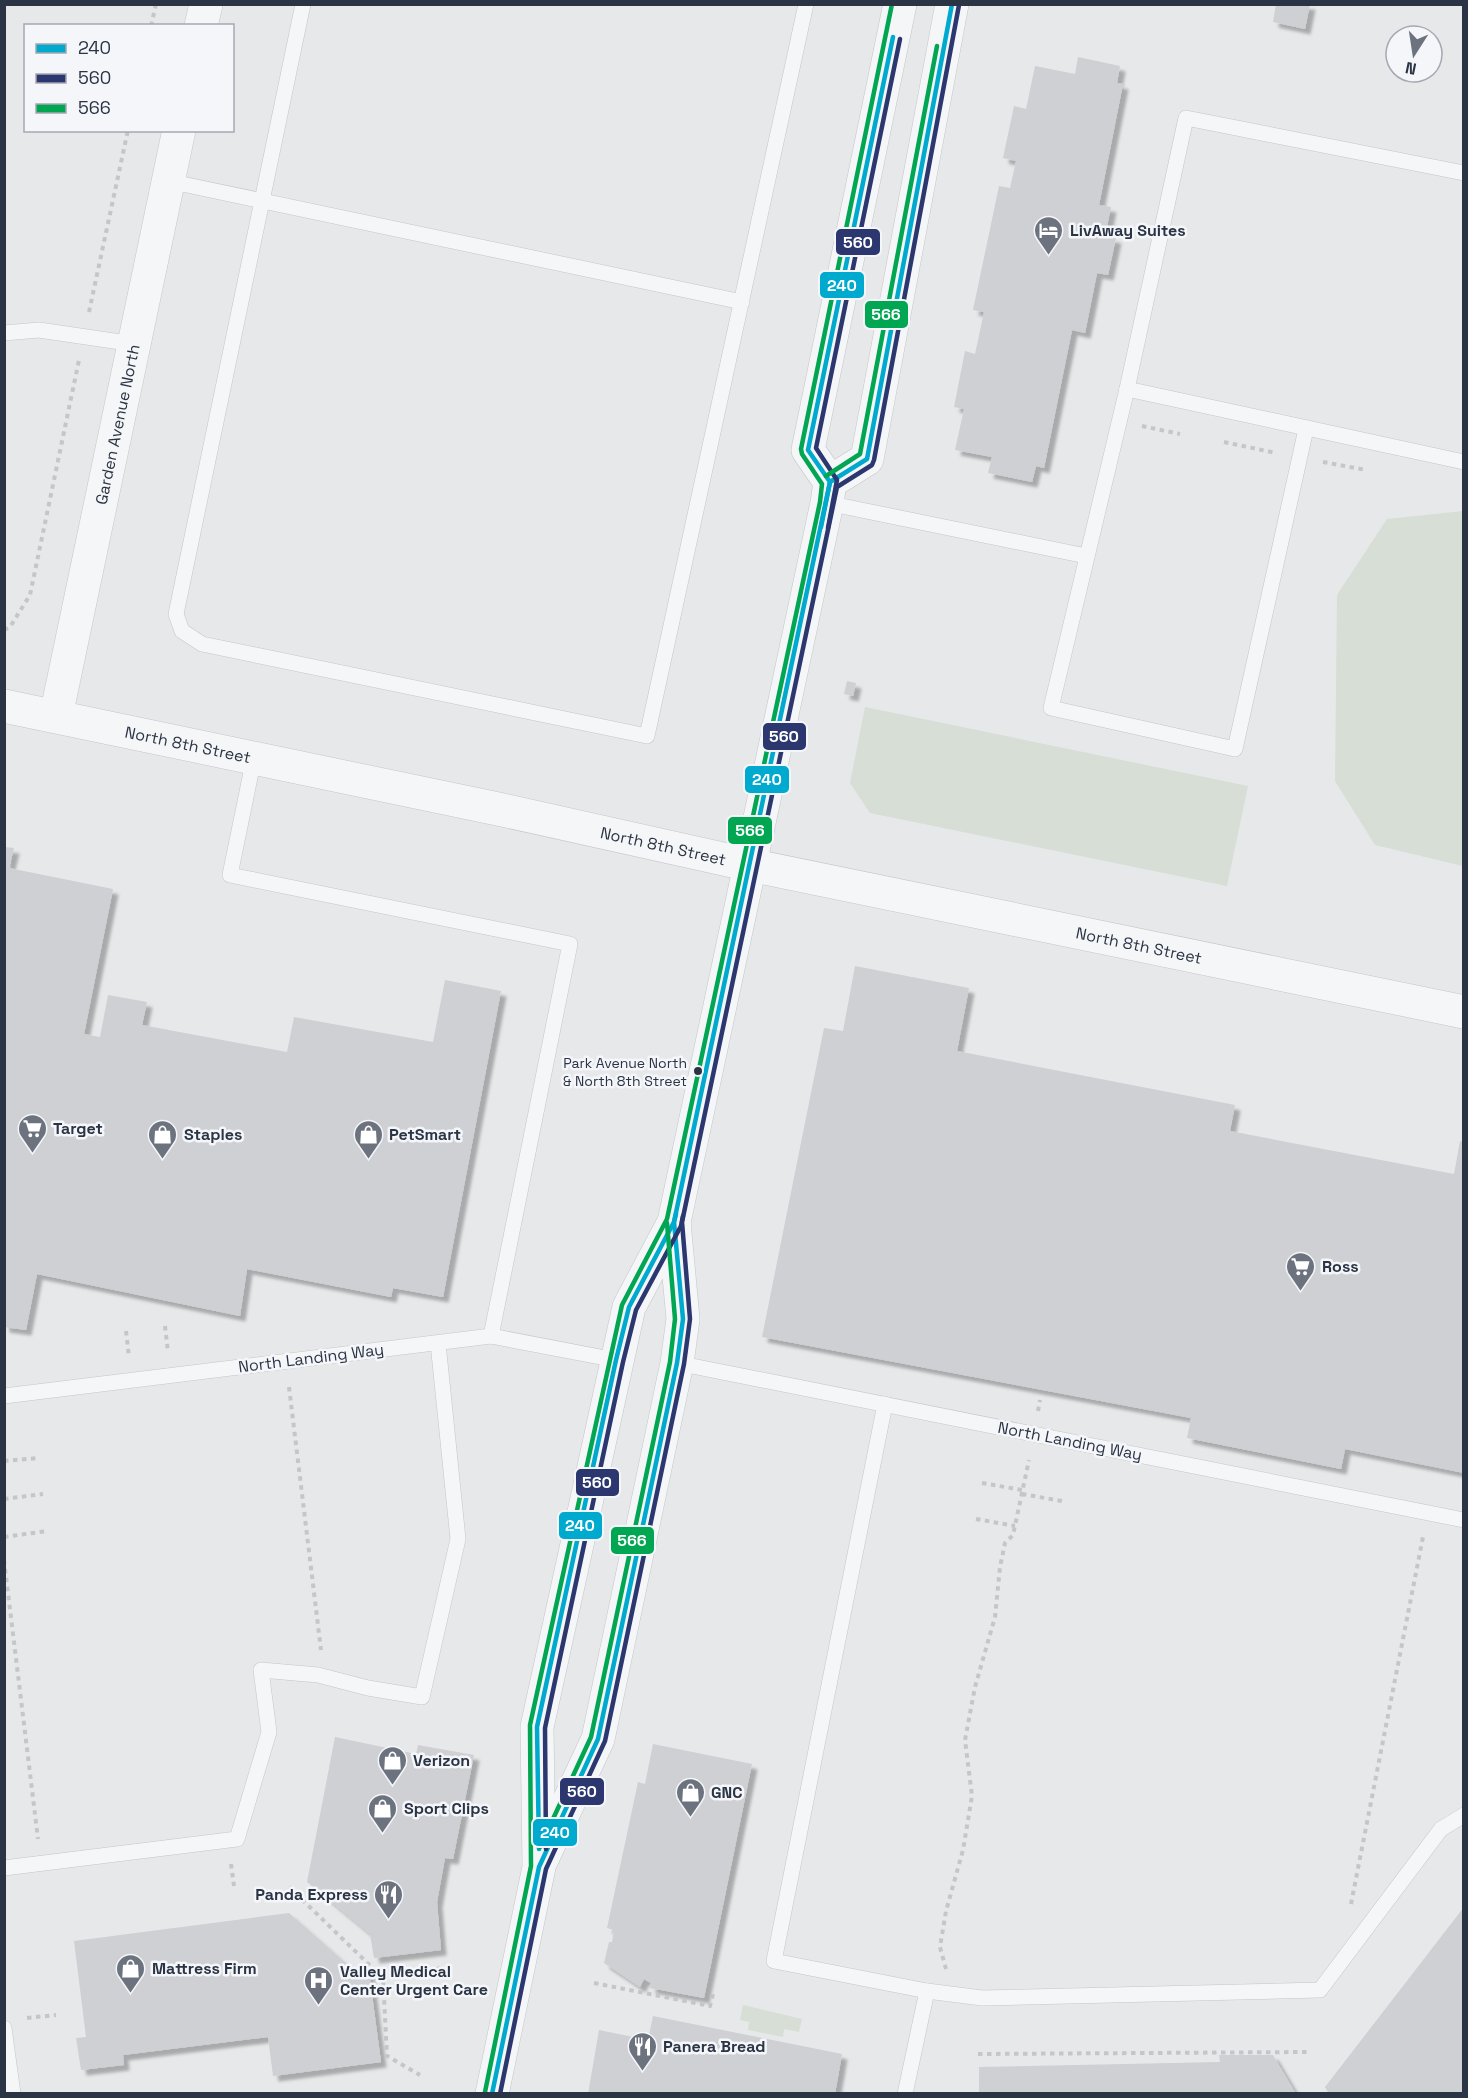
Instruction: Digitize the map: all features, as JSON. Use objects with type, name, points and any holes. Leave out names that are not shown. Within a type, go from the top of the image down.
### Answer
[{"type":"street","points":[[201,24],[206,4]]},
{"type":"street","points":[[829,492],[808,450],[900,4]]},
{"type":"street","points":[[492,2094],[539,1867],[537,1727],[616,1360],[629,1306],[674,1222],[829,492],[867,459],[952,4]]},
{"type":"street","name":"Garden Avenue North","points":[[56,716],[179,132]]},
{"type":"street","name":"North 8th Street","points":[[4,706],[498,809],[750,865],[1464,1012]]},
{"type":"street","points":[[539,1867],[598,1739],[677,1363],[683,1319],[674,1222]]},
{"type":"lane","points":[[303,4],[176,614],[182,630],[202,644],[647,736],[806,4]]},
{"type":"lane","points":[[1306,429],[1235,749],[1051,708],[1127,389],[1186,118],[1464,173]]},
{"type":"lane","points":[[168,182],[742,302]]},
{"type":"lane","points":[[4,333],[39,330],[134,344]]},
{"type":"lane","points":[[1127,389],[1464,462]]},
{"type":"lane","points":[[829,492],[1086,556]]},
{"type":"lane","points":[[254,758],[230,875],[570,944],[491,1336]]},
{"type":"lane","name":"North Landing Way","points":[[4,1396],[491,1336],[616,1360]]},
{"type":"lane","points":[[4,1868],[237,1839],[269,1732],[261,1670],[318,1675],[368,1688],[422,1697],[458,1539],[438,1343]]},
{"type":"lane","name":"North Landing Way","points":[[677,1363],[1464,1520]]},
{"type":"lane","points":[[885,1404],[774,1960],[927,1991],[981,1998],[1320,1990],[1441,1829],[1464,1815]]},
{"type":"lane","points":[[905,2094],[927,1991]]},
{"type":"lane","points":[[5,2030],[13,2094]]},
{"type":"path","points":[[151,24],[156,4]]},
{"type":"path","points":[[4,630],[10,627],[30,595],[128,132]]},
{"type":"path","points":[[1133,424],[1180,434]]},
{"type":"path","points":[[1224,442],[1277,453]]},
{"type":"path","points":[[289,1387],[321,1650]]},
{"type":"path","points":[[1038,1412],[1040,1400]]},
{"type":"path","points":[[4,1461],[39,1458]]},
{"type":"path","points":[[946,1970],[940,1947],[945,1911],[963,1850],[972,1796],[965,1740],[975,1687],[995,1617],[1005,1543],[1013,1535],[1029,1460]]},
{"type":"path","points":[[982,1483],[1062,1501]]},
{"type":"path","points":[[4,1499],[43,1494]]},
{"type":"path","points":[[976,1519],[1015,1526]]},
{"type":"path","points":[[4,1536],[47,1531]]},
{"type":"path","points":[[1350,1909],[1423,1537]]},
{"type":"path","points":[[4,1560],[38,1843]]},
{"type":"path","points":[[289,1887],[383,1978],[387,2056],[420,2075]]},
{"type":"path","points":[[383,1978],[442,1968]]},
{"type":"path","points":[[594,1983],[710,2006],[713,1994]]},
{"type":"path","points":[[26,2019],[56,2015]]},
{"type":"path","points":[[978,2054],[1308,2052]]},
{"type":"shaded area","points":[[1464,511],[1463,866],[1375,845],[1335,781],[1337,595],[1387,519]]},
{"type":"shaded area","points":[[865,707],[1248,786],[1227,886],[870,813],[850,783]]},
{"type":"shaded area","points":[[743,2005],[802,2019],[799,2032],[784,2029],[783,2037],[748,2030],[749,2022],[740,2020]]},
{"type":"building","points":[[1276,4],[1310,4],[1305,29],[1273,22]]},
{"type":"building","name":"LivAway Suites","points":[[1078,57],[1120,66],[1117,83],[1123,84],[1099,205],[1111,207],[1105,236],[1116,238],[1108,275],[1097,273],[1085,333],[1072,330],[1044,468],[1036,466],[1032,482],[988,473],[992,457],[955,450],[964,409],[954,407],[965,351],[975,354],[984,312],[973,310],[999,186],[1010,188],[1016,161],[1003,158],[1014,106],[1026,109],[1035,66],[1075,74]]},
{"type":"building","points":[[847,681],[856,683],[853,696],[844,694]]},
{"type":"building","points":[[4,847],[14,848],[9,868],[113,889],[84,1034],[100,1037],[108,995],[147,1002],[142,1025],[287,1052],[294,1017],[433,1042],[445,980],[501,991],[443,1297],[393,1288],[391,1297],[247,1269],[240,1316],[37,1274],[26,1330],[4,1327]]},
{"type":"building","points":[[855,966],[969,988],[957,1051],[1235,1105],[1230,1131],[1454,1174],[1460,1141],[1464,1142],[1464,1473],[1345,1449],[1341,1469],[1187,1438],[1191,1418],[762,1337],[824,1028],[843,1031]]},
{"type":"building","points":[[335,1737],[416,1754],[418,1745],[474,1755],[453,1859],[445,1858],[437,1902],[441,1950],[374,1958],[370,1934],[307,1882]]},
{"type":"building","points":[[653,1744],[752,1764],[704,1998],[650,1988],[651,1983],[644,1979],[640,1987],[604,1963],[609,1942],[612,1942],[614,1930],[607,1928],[638,1782],[645,1784]]},
{"type":"building","points":[[1464,1907],[1464,2094],[1329,2094],[1325,2087]]},
{"type":"building","points":[[289,1913],[357,1973],[369,1972],[381,2062],[273,2076],[268,2037],[123,2055],[124,2065],[81,2070],[76,2038],[86,2037],[74,1941]]},
{"type":"building","points":[[653,2016],[842,2054],[835,2094],[588,2094],[599,2030],[648,2040]]},
{"type":"building","points":[[1219,2055],[1273,2055],[1296,2094],[979,2094],[979,2067],[1220,2062]]},
{"type":"transit line","name":"566","points":[[485,2092],[531,1866],[530,1725],[622,1305],[667,1219],[820,502],[822,484],[801,449],[892,4]]},
{"type":"transit line","name":"240","points":[[492,2094],[539,1867],[598,1739],[677,1363],[683,1319],[674,1222],[830,482],[867,459],[952,4]]},
{"type":"transit line","name":"560","points":[[500,2094],[546,1869],[605,1741],[684,1364],[690,1319],[682,1222],[837,487],[872,465],[874,460],[959,5]]},
{"type":"transit line","name":"240","points":[[821,527],[830,482],[808,450],[893,37]]},
{"type":"transit line","name":"560","points":[[828,528],[837,480],[816,448],[900,39]]},
{"type":"transit line","name":"566","points":[[826,476],[860,454],[937,46]]},
{"type":"transit line","name":"240","points":[[539,1849],[537,1727],[616,1360],[629,1307],[674,1222],[676,1214]]},
{"type":"transit line","name":"560","points":[[546,1849],[545,1728],[623,1362],[636,1310],[681,1226],[683,1216]]},
{"type":"transit line","name":"566","points":[[540,1847],[591,1737],[670,1362],[675,1319],[667,1223]]},
{"type":"place","name":"LivAway Suites","points":[[1049,256]]},
{"type":"place","name":"Park Avenue North & North 8th Street","points":[[698,1071]]},
{"type":"place","name":"Target","points":[[32,1154]]},
{"type":"place","name":"Staples","points":[[163,1160]]},
{"type":"place","name":"PetSmart","points":[[368,1160]]},
{"type":"place","name":"Ross","points":[[1301,1292]]},
{"type":"place","name":"Verizon","points":[[392,1786]]},
{"type":"place","name":"GNC","points":[[690,1818]]},
{"type":"place","name":"Sport Clips","points":[[383,1834]]},
{"type":"place","name":"Panda Express","points":[[389,1920]]},
{"type":"place","name":"Mattress Firm","points":[[131,1994]]},
{"type":"place","name":"Valley Medical Center Urgent Care","points":[[319,2006]]},
{"type":"place","name":"Panera Bread","points":[[642,2072]]}]
